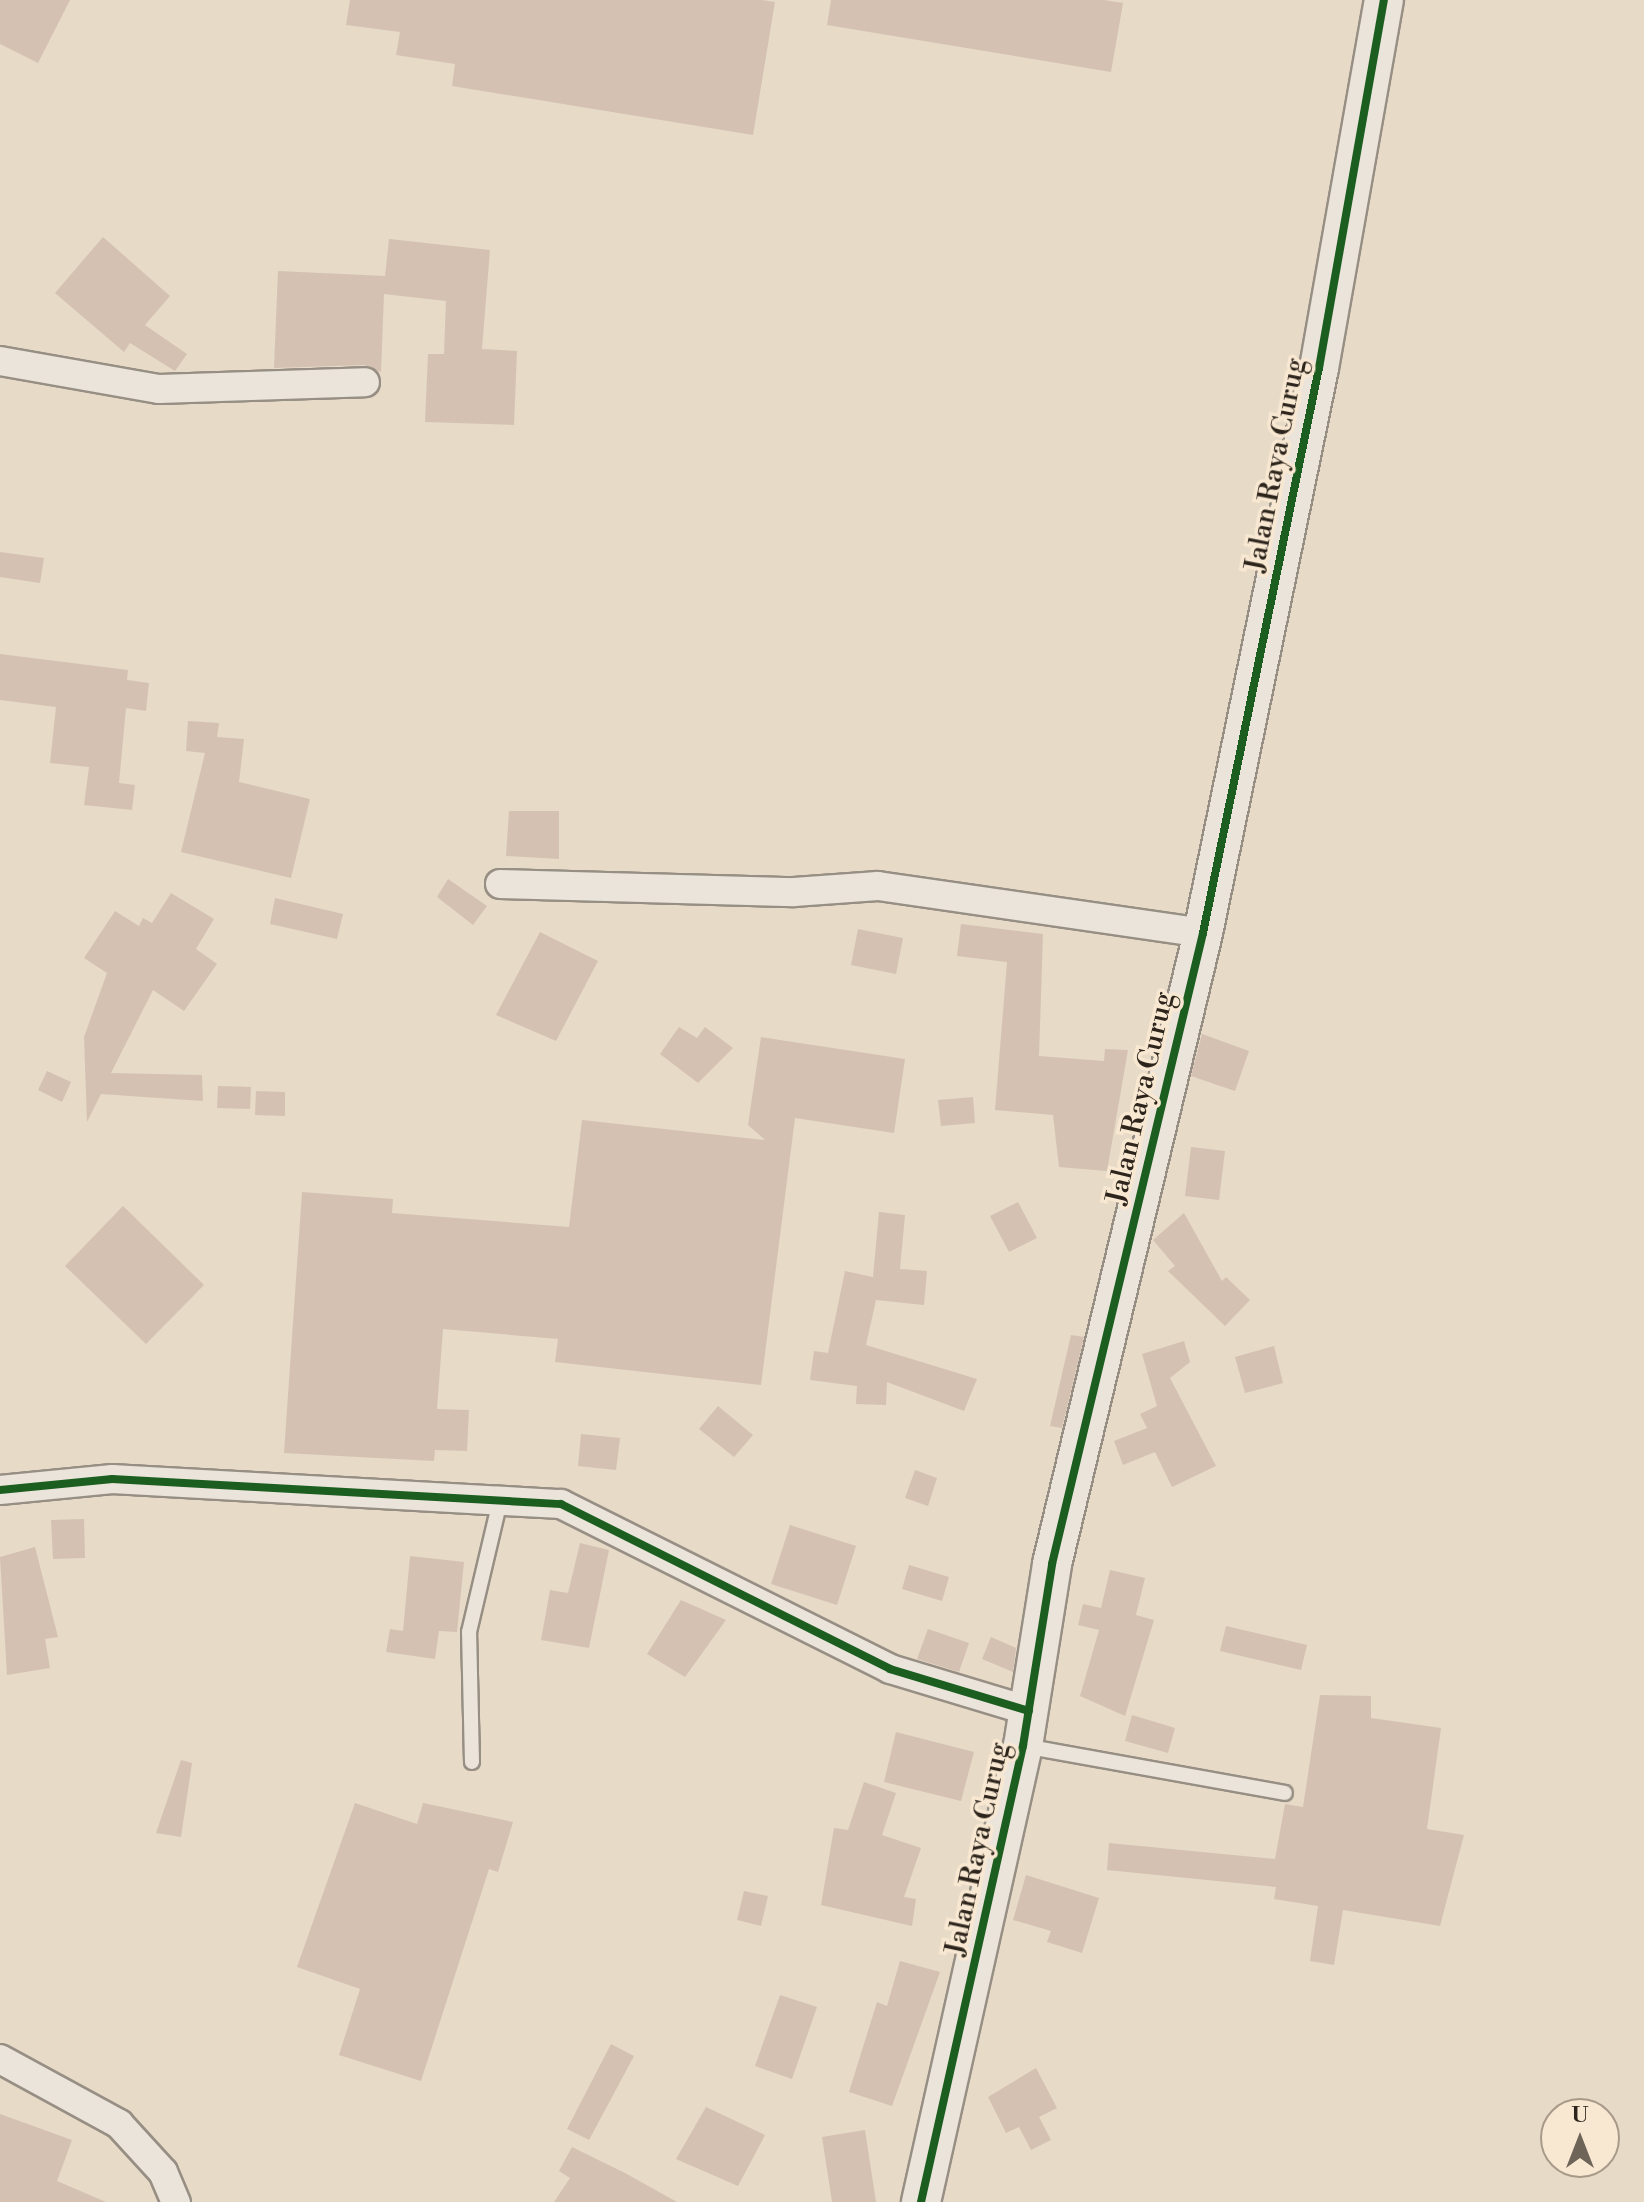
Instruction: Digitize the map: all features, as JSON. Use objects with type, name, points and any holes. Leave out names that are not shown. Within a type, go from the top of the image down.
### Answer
[{"type":"street","name":"Jalan Raya Curug","points":[[921,2202],[1026,1728],[1052,1564],[1203,933],[1319,368],[1384,0]]},
{"type":"street","points":[[0,361],[159,389],[365,382]]},
{"type":"street","points":[[500,884],[794,892],[878,886],[1203,933]]},
{"type":"street","points":[[0,1490],[112,1479],[499,1505],[561,1504],[890,1669],[1026,1728]]},
{"type":"street","points":[[0,2059],[119,2124],[163,2172],[176,2202]]},
{"type":"lane","points":[[472,1762],[469,1632],[499,1505]]},
{"type":"lane","points":[[1026,1728],[1285,1793]]},
{"type":"building","points":[[0,0],[70,0],[38,63],[0,44]]},
{"type":"building","points":[[350,0],[775,2],[753,135],[452,86],[455,64],[396,55],[400,32],[346,25]]},
{"type":"building","points":[[831,0],[1104,0],[1123,3],[1111,72],[827,25]]},
{"type":"building","points":[[103,237],[170,296],[145,325],[187,354],[175,371],[130,343],[124,352],[55,293]]},
{"type":"building","points":[[389,239],[490,250],[482,349],[517,351],[514,425],[425,422],[428,354],[444,354],[446,301],[384,294],[381,372],[364,365],[274,368],[278,271],[385,276]]},
{"type":"building","points":[[0,552],[44,558],[40,583],[0,577]]},
{"type":"building","points":[[0,654],[128,670],[127,680],[149,683],[146,711],[126,708],[119,783],[135,785],[132,810],[84,805],[89,767],[50,763],[56,707],[0,700]]},
{"type":"building","points":[[188,721],[219,723],[217,737],[244,739],[239,782],[310,799],[291,878],[181,852],[205,753],[186,751]]},
{"type":"building","points":[[509,811],[559,811],[559,859],[506,856]]},
{"type":"building","points":[[448,879],[487,906],[473,925],[437,897]]},
{"type":"building","points":[[171,893],[214,919],[196,949],[217,964],[184,1011],[153,990],[111,1073],[202,1075],[203,1101],[101,1094],[87,1122],[84,1037],[107,973],[84,958],[115,911],[139,926],[143,918],[152,923]]},
{"type":"building","points":[[275,898],[343,914],[337,939],[270,924]]},
{"type":"building","points":[[961,924],[1043,934],[1039,1056],[1104,1061],[1105,1049],[1128,1050],[1107,1171],[1059,1167],[1053,1115],[995,1110],[1007,962],[957,956]]},
{"type":"building","points":[[858,929],[903,938],[896,974],[851,965]]},
{"type":"building","points":[[540,932],[598,961],[556,1041],[496,1015]]},
{"type":"building","points":[[679,1027],[697,1038],[705,1027],[733,1048],[698,1083],[660,1054]]},
{"type":"building","points":[[1202,1034],[1249,1051],[1235,1091],[1191,1076]]},
{"type":"building","points":[[761,1037],[905,1059],[894,1133],[795,1118],[761,1385],[555,1362],[558,1339],[443,1329],[437,1409],[469,1410],[467,1451],[435,1450],[434,1461],[284,1453],[302,1192],[393,1199],[392,1213],[569,1227],[582,1120],[765,1140],[748,1125]]},
{"type":"building","points":[[47,1071],[71,1082],[62,1102],[38,1090]]},
{"type":"building","points":[[218,1086],[251,1087],[250,1109],[217,1108]]},
{"type":"building","points":[[256,1091],[285,1092],[285,1116],[255,1115]]},
{"type":"building","points":[[973,1097],[975,1123],[941,1126],[938,1100]]},
{"type":"building","points":[[1191,1147],[1225,1151],[1219,1200],[1185,1196]]},
{"type":"building","points":[[1018,1202],[1037,1238],[1009,1252],[990,1216]]},
{"type":"building","points":[[123,1206],[204,1285],[146,1344],[65,1266]]},
{"type":"building","points":[[879,1212],[905,1215],[900,1269],[927,1271],[924,1305],[876,1300],[866,1345],[977,1379],[964,1411],[887,1382],[886,1405],[856,1404],[857,1386],[810,1380],[814,1351],[828,1353],[845,1271],[873,1277]]},
{"type":"building","points":[[1184,1213],[1222,1281],[1226,1277],[1250,1300],[1225,1326],[1168,1271],[1175,1266],[1153,1240]]},
{"type":"building","points":[[1071,1335],[1084,1337],[1062,1428],[1050,1426]]},
{"type":"building","points":[[1184,1341],[1190,1362],[1170,1378],[1216,1466],[1172,1487],[1155,1452],[1123,1465],[1114,1441],[1147,1428],[1140,1414],[1157,1406],[1142,1354]]},
{"type":"building","points":[[1274,1346],[1283,1383],[1245,1393],[1235,1357]]},
{"type":"building","points":[[718,1406],[753,1435],[734,1457],[699,1429]]},
{"type":"building","points":[[581,1434],[620,1438],[616,1470],[578,1466]]},
{"type":"building","points":[[915,1470],[937,1478],[928,1506],[905,1498]]},
{"type":"building","points":[[84,1519],[85,1558],[53,1559],[51,1520]]},
{"type":"building","points":[[790,1525],[856,1546],[837,1605],[771,1584]]},
{"type":"building","points":[[580,1543],[609,1550],[589,1648],[541,1640],[550,1590],[568,1593]]},
{"type":"building","points":[[35,1547],[58,1637],[45,1639],[50,1668],[7,1675],[0,1557]]},
{"type":"building","points":[[410,1556],[464,1562],[457,1632],[439,1631],[435,1659],[386,1652],[390,1629],[403,1631]]},
{"type":"building","points":[[909,1565],[949,1577],[942,1601],[902,1589]]},
{"type":"building","points":[[1110,1570],[1145,1578],[1136,1615],[1154,1620],[1125,1716],[1080,1696],[1099,1630],[1078,1625],[1083,1604],[1101,1608]]},
{"type":"building","points":[[681,1600],[726,1620],[685,1677],[647,1654]]},
{"type":"building","points":[[1226,1626],[1307,1645],[1301,1670],[1220,1651]]},
{"type":"building","points":[[928,1629],[969,1643],[959,1672],[917,1659]]},
{"type":"building","points":[[991,1637],[1016,1648],[1013,1672],[982,1659]]},
{"type":"building","points":[[1320,1695],[1371,1696],[1371,1718],[1441,1728],[1427,1829],[1464,1835],[1440,1926],[1343,1910],[1334,1965],[1310,1961],[1318,1906],[1274,1899],[1276,1887],[1107,1870],[1109,1843],[1275,1859],[1285,1804],[1303,1807]]},
{"type":"building","points":[[1132,1715],[1175,1728],[1168,1753],[1125,1741]]},
{"type":"building","points":[[896,1732],[974,1752],[961,1801],[884,1782]]},
{"type":"building","points":[[181,1760],[192,1763],[181,1837],[156,1833]]},
{"type":"building","points":[[864,1782],[896,1793],[882,1835],[921,1848],[904,1897],[916,1899],[912,1926],[821,1905],[834,1828],[848,1830]]},
{"type":"building","points":[[355,1803],[417,1824],[423,1803],[513,1822],[498,1872],[489,1869],[421,2081],[339,2055],[360,1989],[297,1967]]},
{"type":"building","points":[[1026,1875],[1099,1898],[1082,1953],[1047,1942],[1051,1931],[1013,1920]]},
{"type":"building","points":[[744,1891],[768,1896],[761,1926],[737,1920]]},
{"type":"building","points":[[900,1961],[940,1972],[892,2106],[849,2092],[877,2002],[887,2006]]},
{"type":"building","points":[[780,1995],[817,2007],[792,2079],[755,2066]]},
{"type":"building","points":[[611,2044],[634,2056],[589,2140],[567,2129]]},
{"type":"building","points":[[1036,2068],[1057,2108],[1039,2117],[1051,2140],[1031,2150],[1019,2127],[1006,2133],[988,2097]]},
{"type":"building","points":[[706,2107],[765,2135],[738,2186],[676,2159]]},
{"type":"building","points":[[0,2114],[72,2140],[57,2181],[106,2202],[0,2202]]},
{"type":"building","points":[[865,2130],[876,2202],[832,2202],[822,2137]]},
{"type":"building","points":[[572,2147],[677,2202],[554,2202],[570,2178],[559,2171]]},
{"type":"cycle path","points":[[921,2202],[1023,1746],[1052,1564],[1203,933],[1319,368],[1384,0]]},
{"type":"cycle path","points":[[0,1490],[112,1479],[561,1504],[890,1669],[1029,1711]]}]
